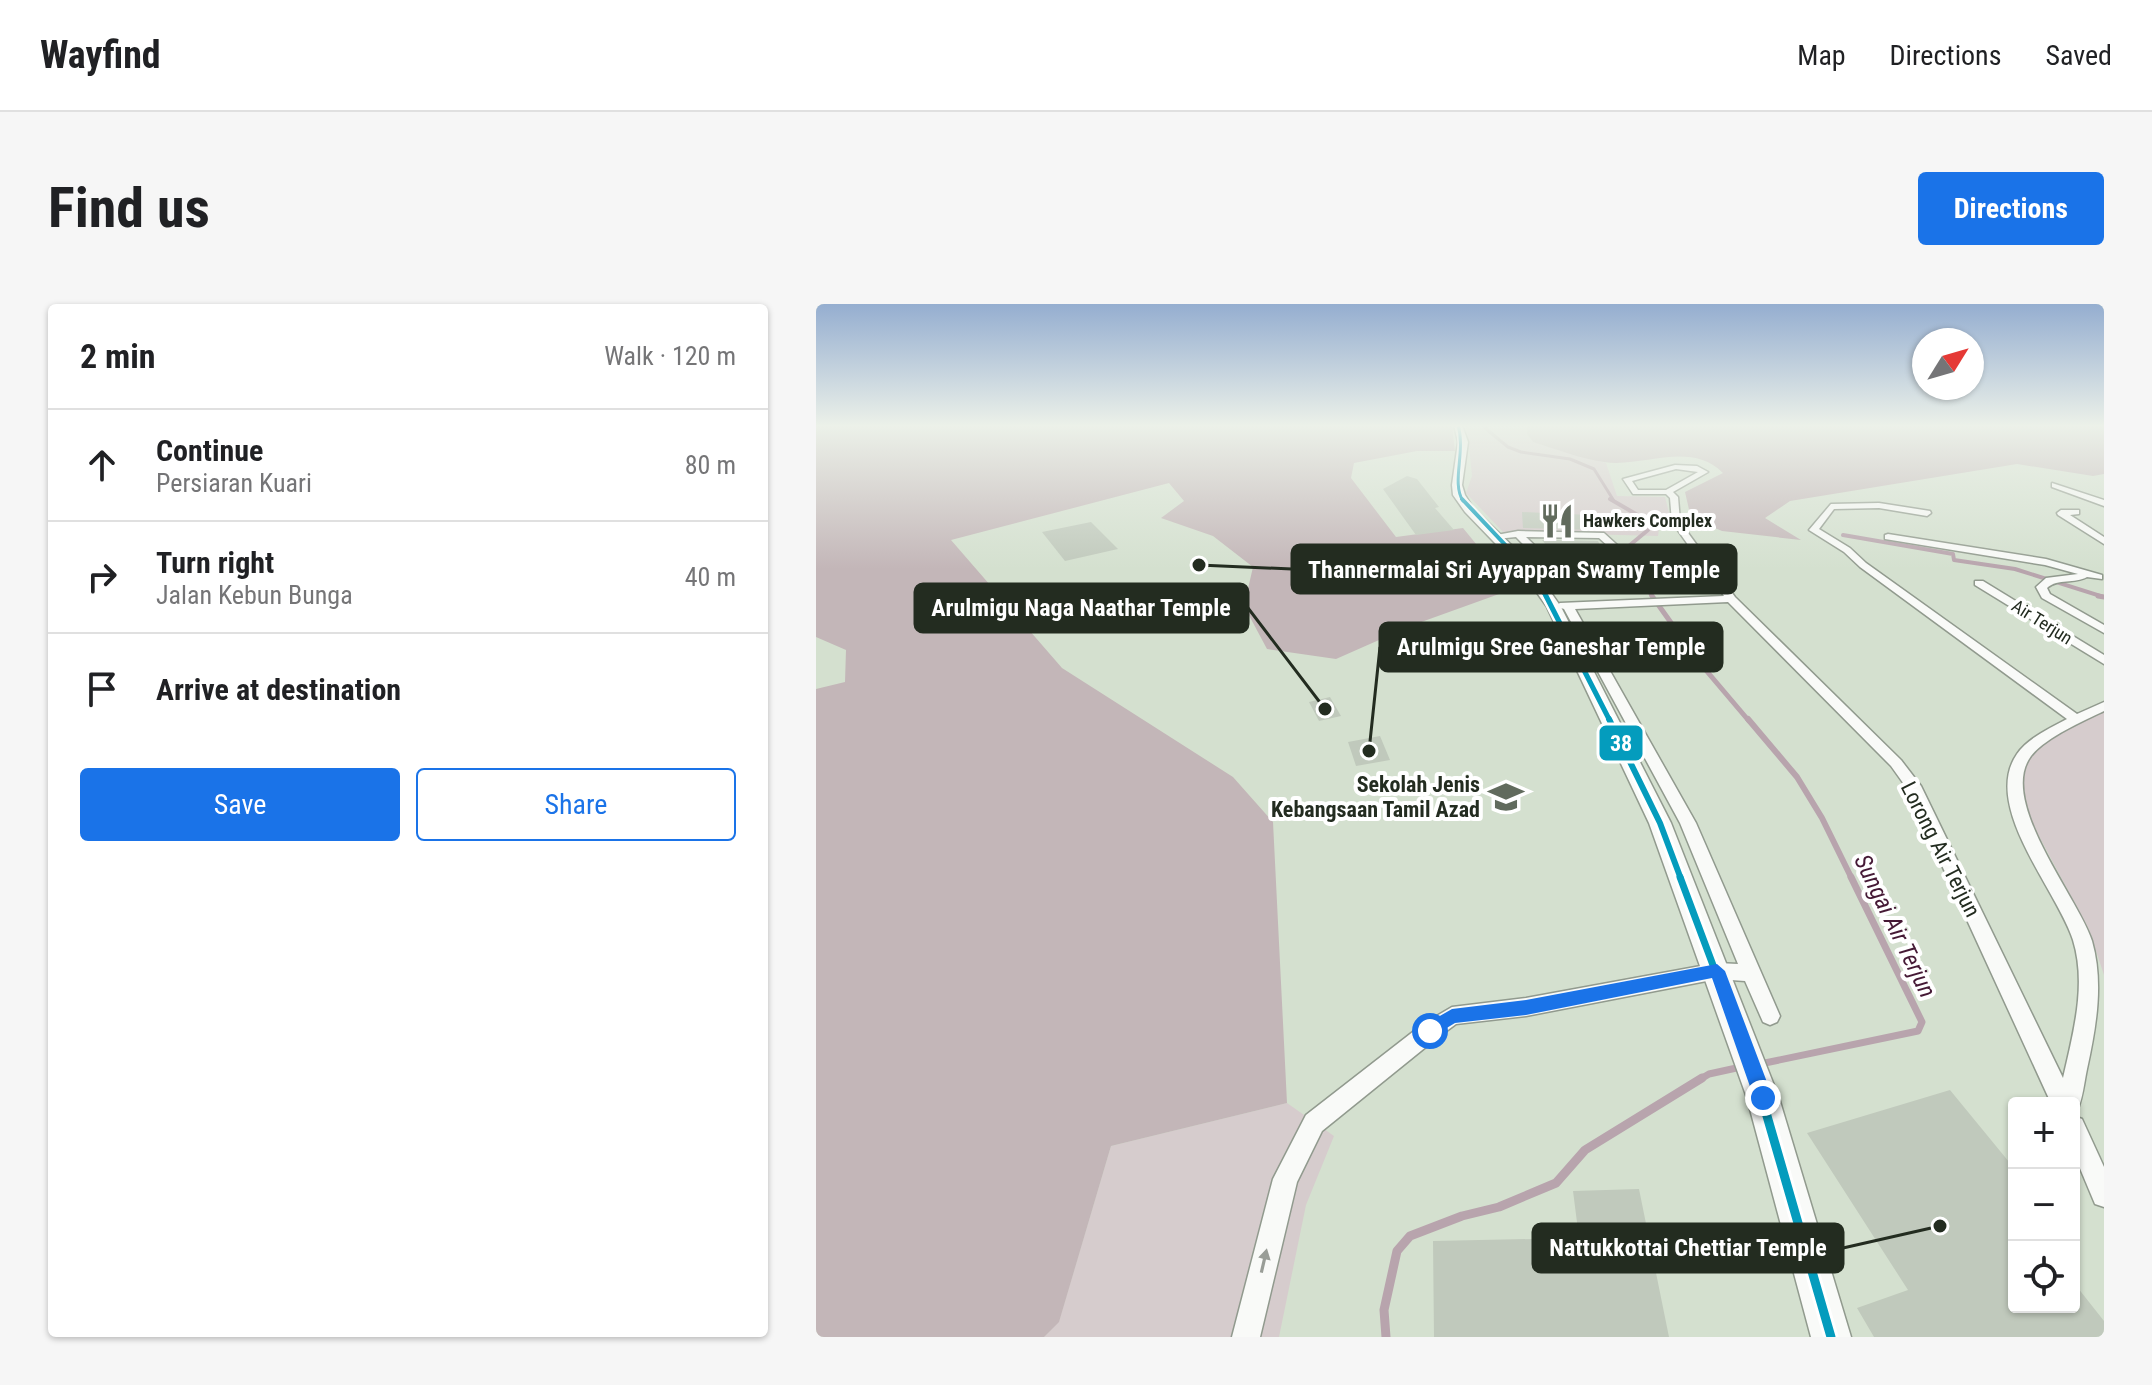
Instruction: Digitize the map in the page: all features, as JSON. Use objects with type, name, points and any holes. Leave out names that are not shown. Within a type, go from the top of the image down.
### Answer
[{"type":"street","points":[[1459,473],[1459,495],[1469,510],[1561,606],[1688,823],[1770,1016]]},
{"type":"street","points":[[1656,473],[1627,478],[1636,492],[1668,492],[1700,473]]},
{"type":"street","points":[[2055,485],[2104,503]]},
{"type":"street","name":"Lorong Air Terjun","points":[[1668,492],[1674,497],[1676,522],[1731,599],[1896,763],[1913,786],[2063,1097]]},
{"type":"street","points":[[1927,513],[1886,504],[1853,503],[1831,507],[1814,530],[1847,550],[1863,565],[2075,719]]},
{"type":"street","points":[[2076,512],[2061,513],[2104,541]]},
{"type":"street","points":[[1496,536],[1518,534],[1599,534],[1638,566],[1549,566],[1518,534]]},
{"type":"street","points":[[1888,537],[2046,562],[2101,577]]},
{"type":"street","points":[[2101,577],[2047,581],[2041,587],[2046,596],[2104,630]]},
{"type":"street","name":"Air Terjun","points":[[1979,583],[2104,660]]},
{"type":"street","points":[[1561,606],[1731,599]]},
{"type":"street","points":[[1561,606],[1660,823],[1717,971],[1763,1098],[1831,1337]]},
{"type":"street","points":[[2067,1097],[2090,992],[2084,943],[2068,905],[2029,839],[2014,787],[2023,756],[2075,719],[2104,706]]},
{"type":"street","points":[[1246,1337],[1285,1179],[1314,1123],[1452,1016],[1526,1007],[1717,971],[1753,973]]},
{"type":"street","points":[[2080,1141],[2104,1195]]},
{"type":"shaded area","points":[[816,473],[1352,473],[1351,478],[1396,537],[1463,528],[1513,589],[1413,625],[1336,659],[1267,649],[1244,606],[1253,567],[1213,536],[1161,518],[1184,501],[1169,483],[951,540],[1062,668],[1233,777],[1273,822],[1287,1103],[1111,1146],[1059,1322],[1044,1337],[816,1337],[816,689],[845,682],[846,650],[816,637]]},
{"type":"shaded area","points":[[1472,473],[1609,473],[1617,496],[1665,497],[1669,513],[1660,522],[1658,536],[1503,532],[1466,493]]},
{"type":"shaded area","points":[[1723,473],[1961,473],[1790,501],[1765,518],[1801,540],[1722,531],[1691,518],[1685,492]]},
{"type":"shaded area","points":[[2075,473],[2104,473],[2093,476]]},
{"type":"shaded area","points":[[2104,708],[2104,975],[2089,930],[2023,806],[2016,759]]},
{"type":"shaded area","points":[[1287,1103],[1334,1136],[1306,1205],[1279,1337],[1044,1337],[1059,1321],[1111,1146]]},
{"type":"building","points":[[1407,476],[1417,479],[1439,507],[1435,508],[1454,530],[1416,535],[1383,489]]},
{"type":"building","name":"Hawkers Complex","points":[[1522,512],[1590,515],[1594,530],[1523,528]]},
{"type":"building","points":[[1091,522],[1118,549],[1065,561],[1042,532]]},
{"type":"building","points":[[1542,540],[1598,541],[1608,561],[1560,561]]},
{"type":"building","points":[[1330,697],[1341,716],[1319,721],[1309,702]]},
{"type":"building","points":[[1380,736],[1390,760],[1356,766],[1348,742]]},
{"type":"building","points":[[1950,1090],[2008,1161],[2008,1313],[2080,1313],[2080,1291],[2104,1321],[2104,1337],[1874,1337],[1857,1308],[1908,1290],[1807,1133]]},
{"type":"building","points":[[1639,1189],[1669,1337],[1434,1337],[1433,1241],[1579,1238],[1573,1191]]},
{"type":"waterway","name":"Sungai Air Terjun","points":[[1597,473],[1614,501]]},
{"type":"waterway","name":"Sungai Air Terjun","points":[[1610,499],[1648,521],[1648,530],[1630,545],[1661,563],[1668,571],[1654,580],[1649,591],[1653,598]]},
{"type":"waterway","points":[[1843,535],[1953,554],[1954,560],[2015,569],[2104,597],[2098,596]]},
{"type":"waterway","name":"Sungai Air Terjun","points":[[1652,596],[1699,662],[1749,721]]},
{"type":"waterway","name":"Sungai Air Terjun","points":[[1748,719],[1797,777],[1822,818],[1852,879]]},
{"type":"waterway","name":"Sungai Air Terjun","points":[[1760,1064],[1918,1031],[1922,1022],[1851,877]]},
{"type":"waterway","name":"Sungai Air Terjun","points":[[1699,1080],[1709,1074],[1741,1067]]},
{"type":"waterway","name":"Sungai Air Terjun","points":[[1386,1337],[1384,1310],[1397,1251],[1410,1236],[1462,1216],[1499,1207],[1556,1183],[1585,1150],[1702,1078]]},
{"type":"transit line","name":"38","points":[[1459,473],[1459,495],[1469,510],[1526,567],[1554,607],[1660,823],[1763,1098],[1831,1337]]},
{"type":"place","name":"Hawkers Complex","points":[[1557,521]]},
{"type":"place","name":"Thannermalai Sri Ayyappan Swamy Temple","points":[[1199,565]]},
{"type":"place","name":"Arulmigu Naga Naathar Temple","points":[[1325,709]]},
{"type":"place","name":"Arulmigu Sree Ganeshar Temple","points":[[1369,751]]},
{"type":"place","name":"Sekolah Jenis Kebangsaan Tamil Azad","points":[[1506,797]]},
{"type":"place","name":"Nattukkottai Chettiar Temple","points":[[1940,1226]]},
{"type":"route","points":[[1430,1031],[1452,1016],[1526,1007],[1717,971],[1763,1098]]}]
